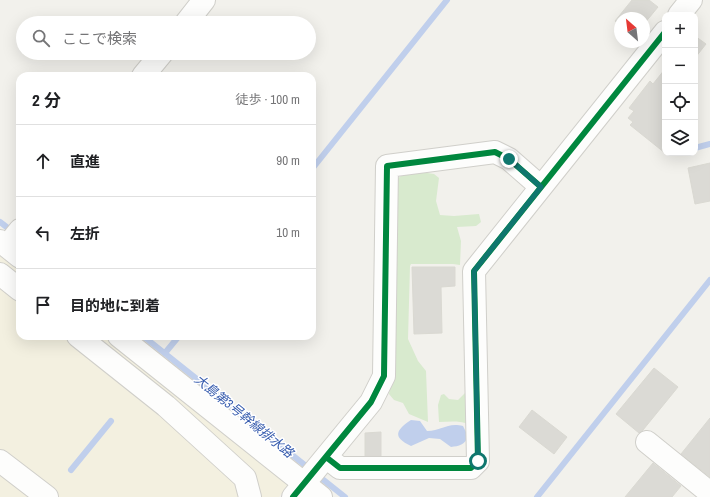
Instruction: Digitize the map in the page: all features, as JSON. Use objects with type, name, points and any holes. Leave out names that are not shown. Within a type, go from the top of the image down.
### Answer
[{"type":"street","points":[[191,16],[204,0]]},
{"type":"street","points":[[681,12],[691,0]]},
{"type":"street","points":[[310,476],[340,468],[471,468],[478,461],[474,271],[662,36]]},
{"type":"street","points":[[146,72],[156,60]]},
{"type":"street","points":[[310,476],[371,402],[384,376],[387,166],[495,152],[509,159],[541,187]]},
{"type":"street","points":[[0,274],[16,287]]},
{"type":"street","points":[[83,340],[166,406],[245,478],[250,497]]},
{"type":"street","points":[[124,340],[310,476],[321,497]]},
{"type":"street","points":[[647,442],[710,493]]},
{"type":"street","points":[[0,461],[47,497]]},
{"type":"shaded area","points":[[0,253],[16,266],[16,340],[110,340],[290,483],[279,497],[0,497]]},
{"type":"green space","points":[[421,172],[434,174],[439,178],[436,201],[440,215],[454,216],[479,214],[481,222],[476,226],[457,227],[461,241],[460,265],[411,264],[410,266],[408,339],[418,361],[426,371],[428,422],[409,414],[403,403],[394,400],[389,394],[392,378],[396,180],[401,176]]},
{"type":"green space","points":[[468,390],[470,423],[439,422],[438,405],[441,395],[444,394],[449,399],[458,400]]},
{"type":"water","points":[[411,420],[420,421],[427,431],[437,430],[453,425],[463,426],[468,436],[463,443],[454,447],[451,447],[440,439],[429,438],[411,446],[401,440],[398,433],[402,427]]},
{"type":"building","points":[[632,0],[649,0],[658,7],[650,17],[650,12],[622,12]]},
{"type":"building","points":[[698,38],[706,44],[698,54]]},
{"type":"building","points":[[662,73],[662,151],[630,125],[633,122],[628,118],[634,111],[629,108],[650,81],[653,84]]},
{"type":"building","points":[[710,163],[710,201],[695,204],[688,168]]},
{"type":"building","points":[[412,267],[455,267],[455,286],[441,287],[442,333],[414,334]]},
{"type":"building","points":[[654,368],[678,387],[639,433],[616,414]]},
{"type":"building","points":[[532,410],[567,437],[554,454],[519,427]]},
{"type":"building","points":[[710,418],[710,477],[681,454]]},
{"type":"building","points":[[381,432],[381,456],[365,456],[365,433]]},
{"type":"building","points":[[653,463],[681,486],[672,497],[625,497]]},
{"type":"waterway","points":[[316,164],[447,0]]},
{"type":"waterway","points":[[698,147],[710,144]]},
{"type":"waterway","name":"大島第3号幹線排水路","points":[[0,222],[13,232]]},
{"type":"waterway","points":[[537,497],[710,280]]},
{"type":"waterway","name":"大島第3号幹線排水路","points":[[148,340],[345,497]]},
{"type":"waterway","points":[[165,353],[176,340]]},
{"type":"waterway","points":[[71,470],[111,421]]},
{"type":"cycle path","points":[[326,457],[340,468],[471,468],[478,461],[474,271],[662,36]]},
{"type":"cycle path","points":[[293,497],[371,402],[384,376],[387,166],[495,152],[509,159],[541,187]]},
{"type":"route","points":[[478,461],[474,271],[541,187],[509,159]]}]
